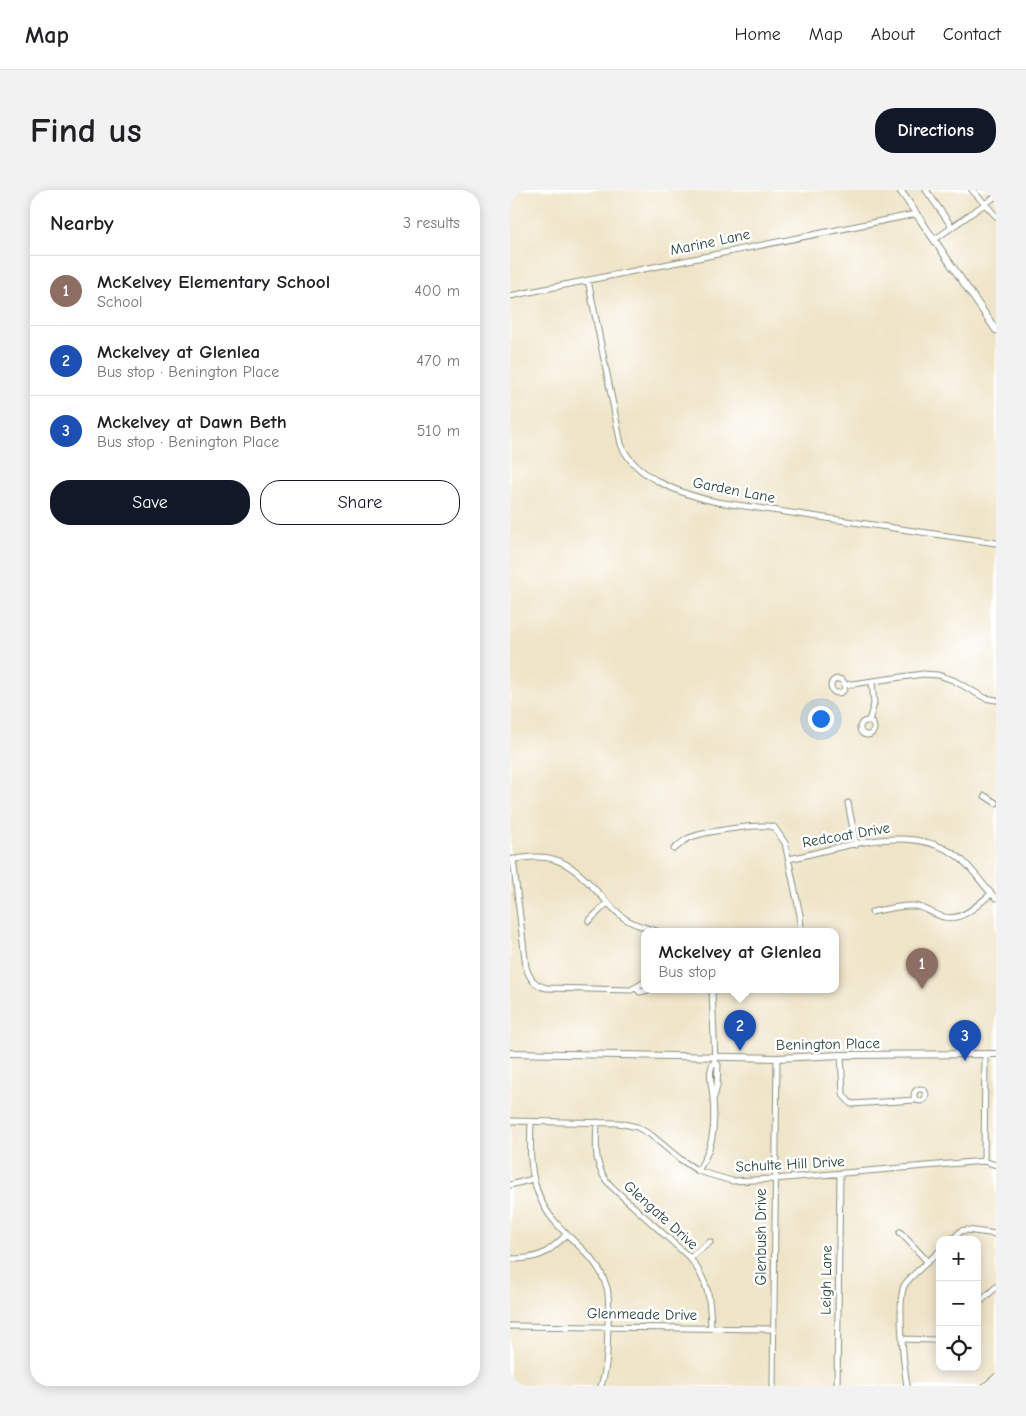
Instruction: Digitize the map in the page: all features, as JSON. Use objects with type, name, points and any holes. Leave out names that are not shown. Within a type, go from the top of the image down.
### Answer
[{"type":"main road","points":[[900,190],[996,330]]},
{"type":"main road","name":"Benington Place","points":[[510,1053],[715,1059],[841,1055],[996,1054]]},
{"type":"street","points":[[926,190],[952,227]]},
{"type":"street","points":[[972,190],[996,216]]},
{"type":"street","points":[[934,240],[996,196]]},
{"type":"street","name":"Marine Lane","points":[[510,296],[916,214]]},
{"type":"street","name":"Garden Lane","points":[[588,280],[621,444],[632,462],[647,474],[684,493],[718,502],[996,543]]},
{"type":"street","points":[[845,685],[924,674],[938,675],[953,680],[985,698],[996,700]]},
{"type":"street","points":[[870,721],[874,704],[872,682]]},
{"type":"street","points":[[985,796],[996,803]]},
{"type":"street","points":[[848,803],[856,844]]},
{"type":"street","name":"Redcoat Drive","points":[[674,849],[688,839],[707,834],[768,825],[774,827],[782,836],[789,859],[856,844],[894,838],[928,842],[958,856],[996,898]]},
{"type":"street","points":[[641,985],[631,990],[547,988],[539,987],[532,981],[526,967],[512,860],[532,857],[551,858],[559,861],[576,872],[625,918],[634,924],[647,928]]},
{"type":"street","points":[[789,859],[801,928]]},
{"type":"street","points":[[872,912],[917,906],[945,918],[958,917],[969,912],[991,894]]},
{"type":"street","points":[[589,921],[607,903]]},
{"type":"street","points":[[636,988],[641,992]]},
{"type":"street","points":[[698,1171],[709,1151],[713,1132],[714,1098],[718,1076],[718,1065],[715,1059],[712,993]]},
{"type":"street","points":[[984,1161],[986,1054]]},
{"type":"street","points":[[841,1055],[843,1093],[851,1104],[916,1100]]},
{"type":"street","name":"Glenbush Drive","points":[[772,1386],[777,1058]]},
{"type":"street","name":"Schulte Hill Drive","points":[[510,1121],[619,1123],[637,1127],[656,1139],[680,1160],[698,1171],[732,1181],[840,1174],[984,1161],[996,1165]]},
{"type":"street","points":[[530,1122],[530,1163],[533,1179],[541,1201],[566,1235],[588,1255],[602,1274],[607,1289],[607,1361],[601,1386]]},
{"type":"street","name":"Glengate Drive","points":[[597,1122],[597,1163],[607,1182],[690,1258],[704,1278],[709,1293],[710,1328]]},
{"type":"street","name":"Leigh Lane","points":[[837,1386],[840,1174]]},
{"type":"street","points":[[510,1185],[533,1179]]},
{"type":"street","points":[[956,1236],[962,1231],[967,1230],[996,1234]]},
{"type":"street","points":[[900,1232],[928,1262]]},
{"type":"street","points":[[510,1259],[537,1258],[553,1248],[566,1235]]},
{"type":"street","points":[[690,1258],[710,1242]]},
{"type":"street","points":[[908,1386],[903,1364],[902,1297],[905,1285],[936,1255]]},
{"type":"street","points":[[981,1301],[996,1287]]},
{"type":"street","name":"Glenmeade Drive","points":[[510,1326],[773,1329]]},
{"type":"street","points":[[903,1339],[936,1339]]},
{"type":"street","points":[[985,1386],[996,1377]]},
{"type":"place","name":"McKelvey Elementary School","points":[[922,989]]},
{"type":"place","name":"Mckelvey at Glenlea","points":[[740,1051]]},
{"type":"place","name":"Mckelvey at Dawn Beth","points":[[965,1061]]}]
